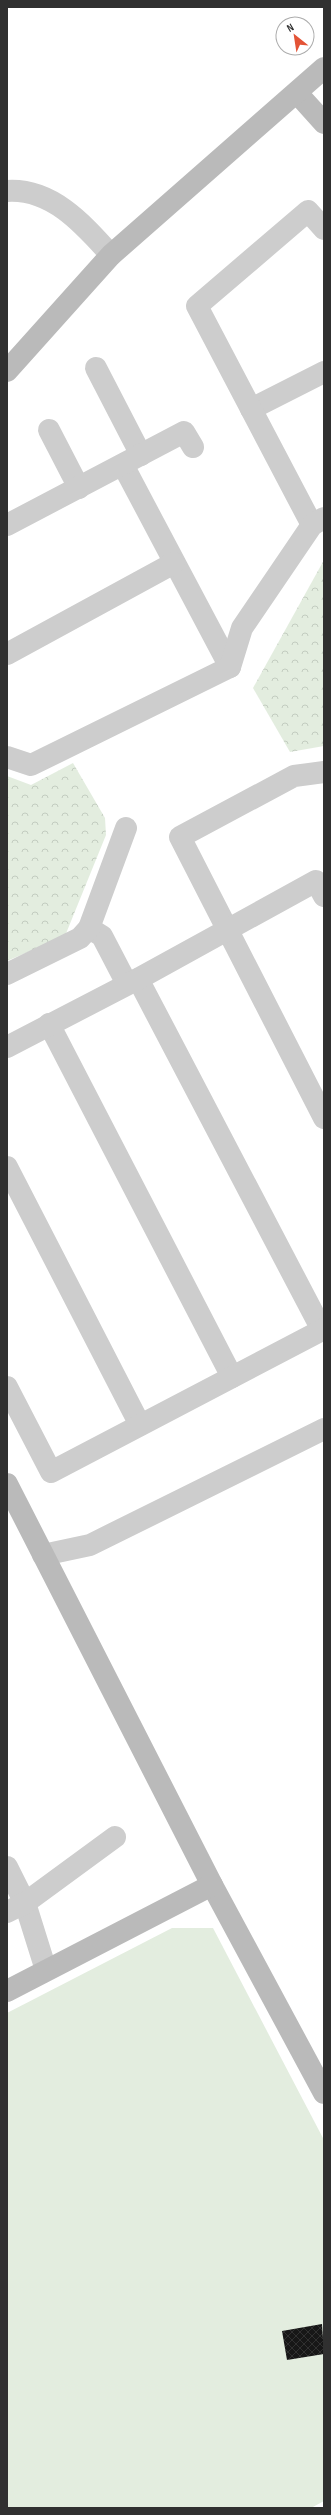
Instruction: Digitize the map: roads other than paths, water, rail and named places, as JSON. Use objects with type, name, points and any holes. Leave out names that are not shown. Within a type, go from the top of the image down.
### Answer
[{"type":"street","points":[[7,371],[111,255],[324,68]]},
{"type":"street","points":[[296,93],[324,124]]},
{"type":"street","points":[[7,191],[18,190],[43,197],[75,216],[111,255]]},
{"type":"street","points":[[7,757],[31,765],[230,667],[242,628],[318,522],[251,409],[197,306],[308,211],[324,229]]},
{"type":"street","points":[[96,368],[174,563],[230,667]]},
{"type":"street","points":[[251,409],[324,372]]},
{"type":"street","points":[[49,430],[79,488]]},
{"type":"street","points":[[7,525],[184,432],[193,446]]},
{"type":"street","points":[[7,654],[174,563]]},
{"type":"street","points":[[324,772],[294,776],[180,837],[324,1118]]},
{"type":"street","points":[[7,974],[80,938],[89,928],[126,828]]},
{"type":"street","points":[[7,1047],[228,930],[322,885]]},
{"type":"street","points":[[7,1387],[51,1472],[323,1329],[133,981],[102,936],[89,928]]},
{"type":"street","points":[[49,1024],[232,1377]]},
{"type":"street","points":[[7,1167],[140,1425]]},
{"type":"street","points":[[43,1555],[90,1545],[324,1429]]},
{"type":"street","points":[[7,1484],[212,1885],[324,2093]]},
{"type":"street","points":[[16,1908],[115,1837]]},
{"type":"street","points":[[7,1867],[16,1908],[46,1970]]},
{"type":"street","points":[[7,1991],[212,1885]]}]
